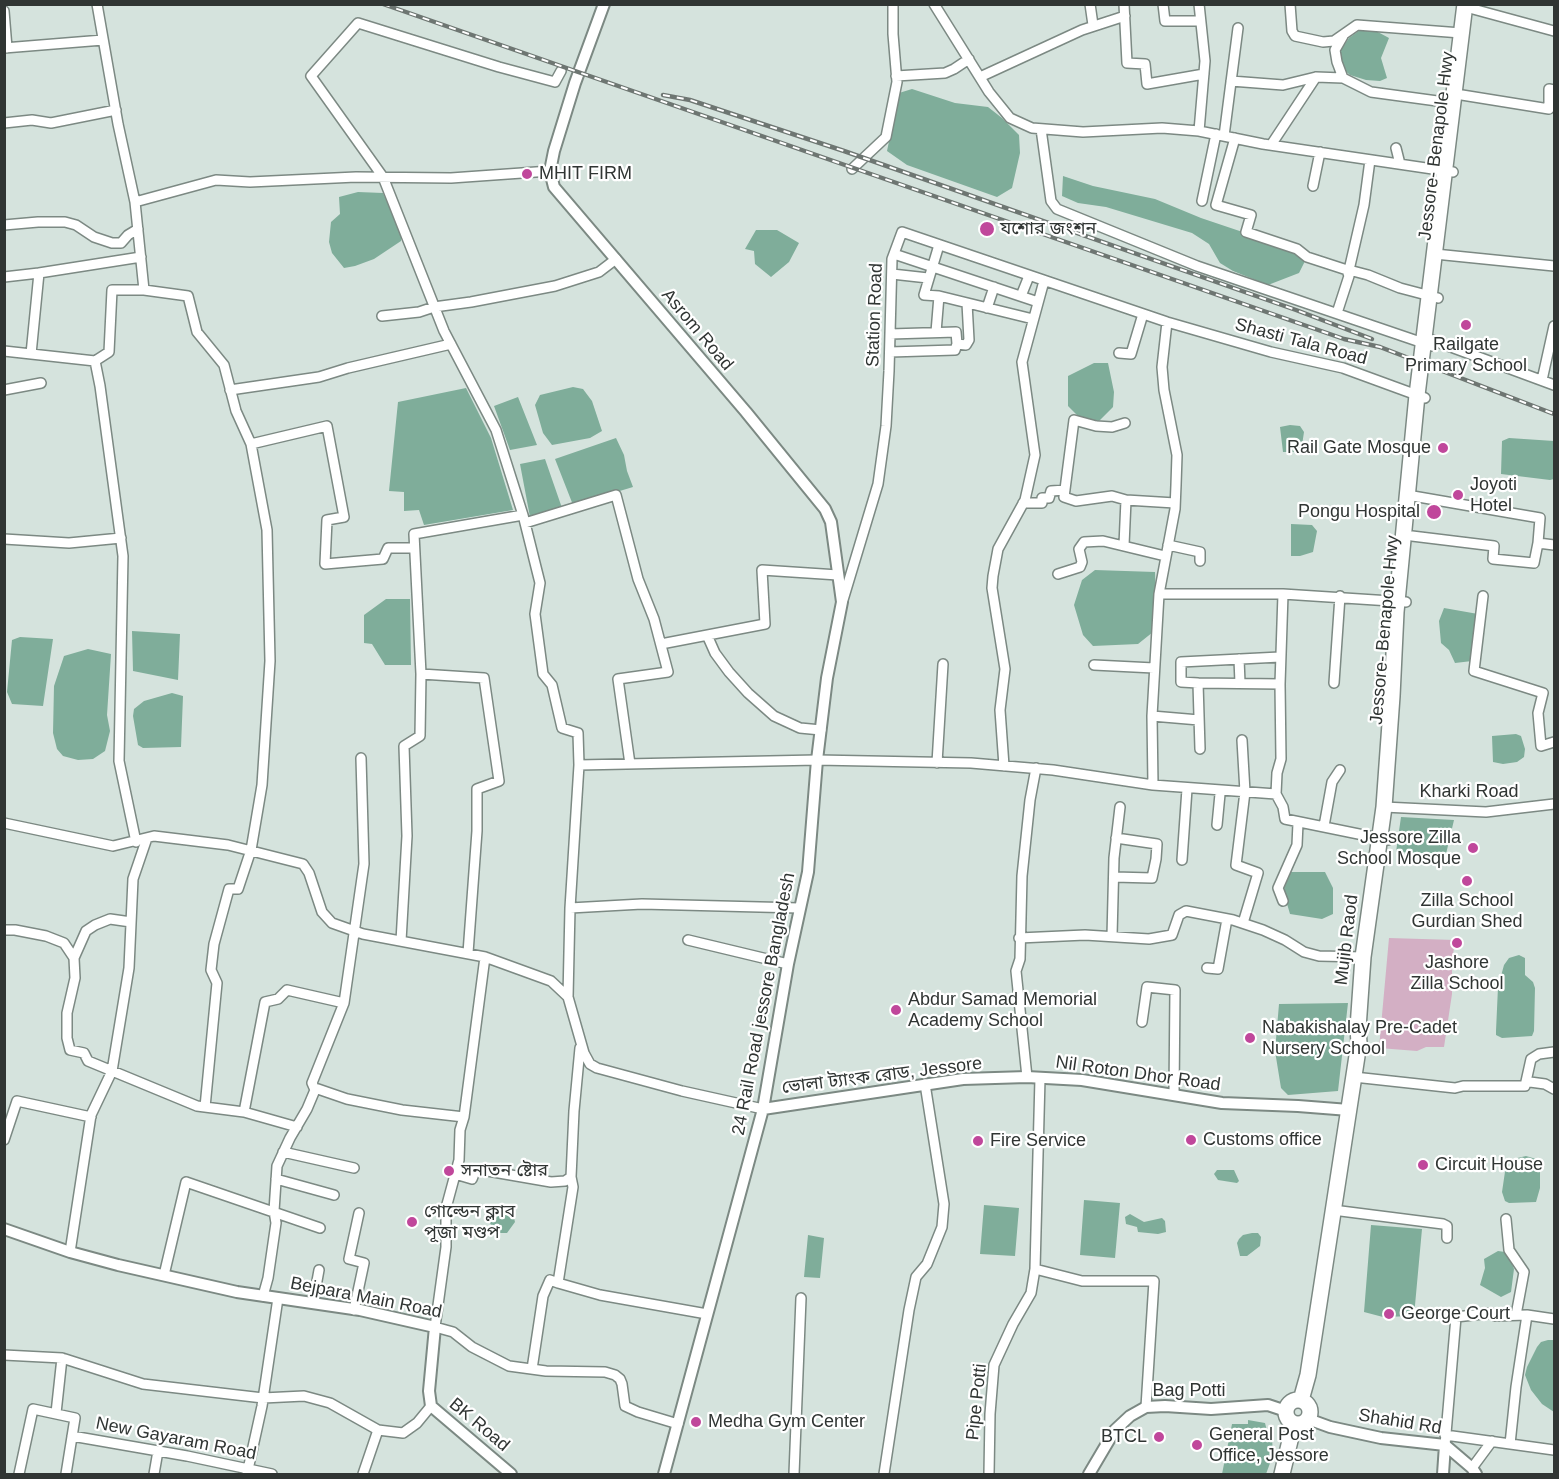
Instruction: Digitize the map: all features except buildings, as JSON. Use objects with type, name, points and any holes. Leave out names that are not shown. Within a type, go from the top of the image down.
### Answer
[{"type":"highway","name":"Jessore- Benapole Hwy","points":[[1457,99],[1461,33],[1470,6]]},
{"type":"highway","name":"Jessore- Benapole Hwy","points":[[1421,397],[1470,6]]},
{"type":"highway","name":"Jessore- Benapole Hwy","points":[[1421,397],[1419,373],[1428,342]]},
{"type":"highway","points":[[1359,1043],[1364,1029],[1372,928],[1388,808],[1401,601],[1421,397]]},
{"type":"highway","name":"Jessore- Benapole Hwy","points":[[1401,601],[1412,536],[1412,496]]},
{"type":"highway","name":"Mujib Raod","points":[[1296,1418],[1310,1408],[1301,1400],[1308,1375],[1359,1043],[1363,957],[1372,928]]},
{"type":"highway","points":[[1282,1474],[1296,1418]]},
{"type":"street","points":[[97,4],[135,202],[144,290]]},
{"type":"street","points":[[135,202],[216,180],[250,182],[383,177],[451,178],[550,171],[577,78],[604,4]]},
{"type":"street","points":[[852,169],[886,137],[897,82],[892,34],[893,4]]},
{"type":"street","points":[[934,4],[1010,118],[1032,128],[1083,132],[1162,128],[1199,130],[1271,145],[1449,171]]},
{"type":"street","points":[[1090,4],[1093,25]]},
{"type":"street","points":[[1124,4],[1127,63],[1145,64],[1146,84],[1204,74]]},
{"type":"street","points":[[1163,4],[1165,21],[1200,21]]},
{"type":"street","points":[[1199,4],[1205,61],[1199,130]]},
{"type":"street","points":[[1290,4],[1292,32],[1295,36],[1323,42],[1335,41],[1357,25],[1366,24],[1461,33]]},
{"type":"street","points":[[1470,6],[1554,31]]},
{"type":"street","points":[[4,11],[6,48],[103,40]]},
{"type":"street","points":[[981,77],[1093,25],[1125,16]]},
{"type":"street","points":[[561,71],[555,82],[358,23],[311,76],[383,177],[451,344],[496,430],[524,519],[540,583],[535,614],[543,674],[552,686],[562,728],[578,733],[579,765],[570,908],[568,997],[586,1059],[603,1071],[763,1108]]},
{"type":"street","points":[[1202,201],[1220,135],[1231,81],[1238,28]]},
{"type":"street","points":[[1343,78],[1335,50],[1344,34]]},
{"type":"street","points":[[896,76],[945,73],[969,59]]},
{"type":"street","points":[[1231,81],[1283,85],[1316,76],[1343,78],[1371,92],[1549,109],[1549,89],[1554,90]]},
{"type":"street","points":[[1271,145],[1316,76]]},
{"type":"street","points":[[4,123],[32,120],[51,123],[116,110]]},
{"type":"street","points":[[1041,129],[1051,201],[1057,208],[1197,266],[1554,385]]},
{"type":"street","points":[[1235,138],[1216,205],[1251,215],[1246,232],[1297,249],[1307,257],[1347,270],[1349,276],[1337,313]]},
{"type":"street","points":[[1396,148],[1400,164]]},
{"type":"street","points":[[1312,186],[1320,153]]},
{"type":"street","points":[[1370,160],[1364,205],[1349,270],[1434,297]]},
{"type":"street","name":"Asrom Road","points":[[550,171],[554,187],[819,501],[831,522],[842,602]]},
{"type":"street","points":[[4,225],[64,222],[76,225],[94,237],[112,243],[121,243],[138,229]]},
{"type":"street","name":"Station Road","points":[[842,602],[878,484],[886,426],[892,274],[894,254],[902,232],[1167,322]]},
{"type":"street","points":[[939,245],[924,295],[939,296],[1033,319]]},
{"type":"street","points":[[894,254],[1038,302]]},
{"type":"street","points":[[1439,255],[1554,266]]},
{"type":"street","points":[[4,277],[141,256]]},
{"type":"street","points":[[382,316],[419,312],[435,307],[555,286],[599,272],[616,259]]},
{"type":"street","points":[[31,354],[39,273]]},
{"type":"street","points":[[892,274],[928,278]]},
{"type":"street","points":[[1021,296],[1029,276]]},
{"type":"street","points":[[1004,766],[1000,710],[1005,669],[993,582],[998,549],[1023,503],[1035,455],[1022,362],[1044,281]]},
{"type":"street","points":[[987,308],[994,287]]},
{"type":"street","points":[[4,351],[95,361],[109,352],[112,290],[144,290],[188,296],[197,332],[224,365],[236,411],[251,444],[267,530],[270,661],[262,785],[251,850],[238,889],[229,889],[214,944],[211,970],[217,983],[205,1107]]},
{"type":"street","points":[[936,332],[939,296]]},
{"type":"street","points":[[957,344],[966,345],[969,340],[967,303]]},
{"type":"street","points":[[1119,353],[1131,354],[1143,314]]},
{"type":"street","points":[[1153,785],[1152,716],[1159,594],[1175,503],[1177,455],[1164,390],[1162,367],[1167,322]]},
{"type":"street","name":"Shasti Tala Road","points":[[1167,322],[1271,352],[1343,368],[1421,397]]},
{"type":"street","points":[[1542,380],[1554,326]]},
{"type":"street","points":[[890,334],[956,332],[957,344],[956,350],[890,352]]},
{"type":"street","points":[[230,390],[319,377],[451,344]]},
{"type":"street","points":[[95,361],[123,556],[119,761],[136,842]]},
{"type":"street","points":[[4,390],[41,383]]},
{"type":"street","points":[[1125,423],[1112,427],[1096,426],[1074,420],[1064,497],[1076,501],[1112,496],[1126,500],[1175,503]]},
{"type":"street","points":[[251,444],[327,426],[344,518],[327,520],[325,564],[383,559],[388,548],[414,548]]},
{"type":"street","points":[[1023,503],[1042,503],[1042,498],[1049,498],[1051,491],[1065,490]]},
{"type":"street","points":[[401,941],[407,836],[404,746],[420,736],[421,674],[414,534],[524,519],[616,495],[638,579],[654,619],[668,672],[618,679],[630,764]]},
{"type":"street","points":[[1412,496],[1540,518],[1534,563],[1493,559],[1494,546],[1412,536]]},
{"type":"street","points":[[1124,545],[1126,500]]},
{"type":"street","points":[[4,539],[69,543],[121,538]]},
{"type":"street","points":[[1058,574],[1080,567],[1082,562],[1079,549],[1084,542],[1103,541],[1165,556]]},
{"type":"street","points":[[1538,543],[1554,545]]},
{"type":"street","points":[[1168,544],[1200,552],[1200,561]]},
{"type":"street","points":[[661,644],[765,624],[762,570],[838,575]]},
{"type":"street","points":[[1159,594],[1283,594],[1401,601]]},
{"type":"street","points":[[1283,594],[1280,657],[1281,759],[1277,773],[1276,794],[1283,807],[1285,819],[1384,840]]},
{"type":"street","points":[[1334,683],[1340,596]]},
{"type":"street","points":[[1483,597],[1474,670],[1543,693],[1538,713],[1541,747],[1554,742]]},
{"type":"street","name":"24 Rail Road jessore Bangladesh","points":[[664,1474],[763,1108],[788,964],[807,872],[827,678],[842,602]]},
{"type":"street","points":[[707,635],[715,653],[729,672],[774,716],[800,728],[821,730]]},
{"type":"street","points":[[1280,657],[1181,662],[1180,682],[1280,684]]},
{"type":"street","points":[[1239,659],[1240,683]]},
{"type":"street","points":[[937,762],[943,664]]},
{"type":"street","points":[[1094,664],[1154,668]]},
{"type":"street","points":[[421,674],[484,678],[499,781],[477,789],[477,831],[468,953]]},
{"type":"street","points":[[1198,683],[1200,749]]},
{"type":"street","points":[[1152,716],[1199,720]]},
{"type":"street","points":[[1242,740],[1245,792],[1236,865],[1258,873],[1244,924]]},
{"type":"street","points":[[263,1296],[276,1223],[274,1211],[277,1166],[315,1090],[312,1083],[344,1003],[364,864],[361,758]]},
{"type":"street","points":[[579,765],[817,760],[937,762],[1036,768],[1187,789],[1276,794]]},
{"type":"street","points":[[1026,1077],[1016,971],[1020,959],[1019,938],[1030,800],[1036,768]]},
{"type":"street","points":[[1324,826],[1332,782],[1340,770]]},
{"type":"street","points":[[1182,860],[1187,789]]},
{"type":"street","points":[[1218,825],[1220,794]]},
{"type":"street","name":"Kharki Road","points":[[1388,808],[1486,812],[1554,804]]},
{"type":"street","points":[[1112,936],[1116,838],[1120,807]]},
{"type":"street","points":[[4,823],[113,846],[154,836],[251,850],[303,864],[307,868],[316,898],[326,918],[332,923],[353,931],[485,957],[551,981],[568,997]]},
{"type":"street","points":[[1283,901],[1278,888],[1297,845],[1298,823]]},
{"type":"street","points":[[70,1252],[91,1116],[111,1071],[129,968],[134,879],[147,838]]},
{"type":"street","points":[[1114,878],[1152,878],[1157,844],[1116,838]]},
{"type":"street","points":[[570,908],[654,904],[799,908]]},
{"type":"street","points":[[1019,938],[1085,935],[1149,939],[1172,935],[1179,915],[1186,911],[1244,924],[1285,940],[1304,952],[1319,956],[1363,957]]},
{"type":"street","points":[[131,922],[110,919],[94,925],[86,932],[74,958],[75,978],[67,1013],[67,1038],[70,1050],[84,1053],[88,1061],[197,1106],[244,1112],[297,1127]]},
{"type":"street","points":[[1207,968],[1218,969],[1227,919]]},
{"type":"street","points":[[4,930],[46,936],[64,943],[74,958]]},
{"type":"street","points":[[688,940],[788,964]]},
{"type":"street","points":[[435,1327],[446,1247],[446,1208],[459,1160],[460,1130],[464,1117],[485,957]]},
{"type":"street","points":[[1142,1022],[1147,987],[1175,990],[1174,1094]]},
{"type":"street","points":[[244,1112],[265,1002],[278,999],[287,990],[344,1003]]},
{"type":"street","points":[[558,1283],[573,1187],[574,1111],[581,1042]]},
{"type":"street","points":[[1354,1077],[1455,1089],[1463,1086],[1525,1086],[1531,1059],[1539,1054],[1554,1052]]},
{"type":"street","name":"ভোলা ট্যাংক রোড, Jessore","points":[[763,1108],[963,1079],[1041,1078]]},
{"type":"street","name":"Nil Roton Dhor Road","points":[[1035,1269],[1041,1078],[1082,1080],[1222,1103],[1349,1110]]},
{"type":"street","points":[[1530,1082],[1545,1084],[1554,1089]]},
{"type":"street","points":[[884,1474],[916,1277],[927,1264],[942,1227],[944,1204],[925,1084]]},
{"type":"street","points":[[315,1090],[315,1088],[347,1099],[402,1110],[464,1117]]},
{"type":"street","points":[[4,1140],[17,1101],[91,1116]]},
{"type":"street","points":[[284,1152],[354,1168]]},
{"type":"street","points":[[455,1174],[472,1179],[476,1169],[551,1182],[565,1181],[572,1177]]},
{"type":"street","points":[[276,1179],[334,1195]]},
{"type":"street","points":[[164,1275],[186,1182],[320,1228]]},
{"type":"street","points":[[1333,1210],[1443,1224],[1447,1226],[1447,1238]]},
{"type":"street","points":[[354,1310],[364,1263],[349,1259],[359,1213]]},
{"type":"street","points":[[1506,1219],[1509,1250],[1524,1272],[1516,1315]]},
{"type":"street","name":"Bejpara Main Road","points":[[4,1229],[70,1252],[118,1265],[263,1296],[354,1310],[435,1327],[453,1332],[472,1347],[509,1366],[546,1371],[588,1371],[615,1375],[620,1378],[622,1384],[625,1406],[678,1424]]},
{"type":"street","points":[[1035,1269],[1082,1281],[1154,1281],[1146,1407]]},
{"type":"street","name":"Pipe Potti","points":[[989,1474],[994,1365],[1013,1324],[1031,1293],[1035,1269]]},
{"type":"street","points":[[313,1304],[319,1270]]},
{"type":"street","points":[[532,1369],[543,1296],[550,1280],[600,1294],[707,1314]]},
{"type":"street","points":[[247,1472],[263,1398],[278,1298]]},
{"type":"street","points":[[795,1474],[801,1298]]},
{"type":"street","points":[[1443,1474],[1456,1317],[1491,1312],[1495,1316],[1527,1315],[1554,1319]]},
{"type":"street","points":[[1510,1444],[1527,1315]]},
{"type":"street","name":"BK Road","points":[[435,1327],[429,1391],[431,1406],[511,1474]]},
{"type":"street","points":[[4,1355],[62,1358],[143,1384],[263,1398],[304,1396],[330,1403],[378,1430],[403,1432],[417,1423],[431,1406]]},
{"type":"street","points":[[56,1413],[62,1358]]},
{"type":"street","name":"Bag Potti","points":[[1089,1474],[1115,1431],[1130,1416],[1146,1407],[1211,1409],[1268,1405],[1296,1418]]},
{"type":"street","points":[[19,1474],[32,1410],[75,1418],[66,1474]]},
{"type":"street","name":"Shahid Rd","points":[[1296,1418],[1381,1438],[1445,1440],[1474,1471]]},
{"type":"street","points":[[363,1474],[378,1430]]},
{"type":"street","name":"New Gayaram Road","points":[[72,1436],[218,1462],[247,1472],[272,1474]]},
{"type":"street","points":[[1445,1440],[1492,1441],[1554,1450]]},
{"type":"street","points":[[1474,1471],[1492,1441]]},
{"type":"street","points":[[154,1474],[158,1451]]},
{"type":"shaded area","points":[[1360,30],[1376,31],[1389,38],[1381,58],[1387,78],[1380,81],[1366,80],[1350,75],[1343,69],[1338,54],[1349,38]]},
{"type":"shaded area","points":[[912,89],[955,103],[988,107],[1002,118],[1019,135],[1020,153],[1012,188],[997,197],[907,165],[887,151],[899,93]]},
{"type":"shaded area","points":[[1063,176],[1093,186],[1155,199],[1201,218],[1290,248],[1305,261],[1299,273],[1268,285],[1233,271],[1220,263],[1209,244],[1192,233],[1106,207],[1078,203],[1062,196]]},
{"type":"shaded area","points":[[358,192],[383,193],[401,232],[401,241],[374,259],[344,268],[332,253],[329,242],[331,222],[340,214],[339,197]]},
{"type":"shaded area","points":[[756,230],[777,230],[799,243],[789,262],[771,277],[755,264],[754,251],[745,249]]},
{"type":"shaded area","points":[[1094,363],[1108,363],[1114,392],[1113,407],[1099,421],[1080,418],[1068,406],[1068,376]]},
{"type":"shaded area","points":[[573,387],[583,389],[592,401],[602,431],[590,438],[552,445],[543,433],[535,405],[540,395]]},
{"type":"shaded area","points":[[466,388],[491,438],[513,510],[424,525],[419,510],[404,511],[404,492],[389,491],[398,402]]},
{"type":"shaded area","points":[[518,397],[537,445],[510,450],[494,406]]},
{"type":"shaded area","points":[[1300,426],[1304,432],[1301,452],[1283,452],[1280,427]]},
{"type":"shaded area","points":[[616,438],[624,455],[633,487],[573,505],[555,459]]},
{"type":"shaded area","points":[[1509,438],[1554,441],[1554,479],[1501,474],[1502,441]]},
{"type":"shaded area","points":[[545,459],[562,508],[530,517],[520,464]]},
{"type":"shaded area","points":[[1291,524],[1312,525],[1317,531],[1313,552],[1291,556]]},
{"type":"shaded area","points":[[1095,570],[1155,572],[1156,603],[1153,632],[1138,644],[1093,646],[1083,635],[1074,605],[1082,580]]},
{"type":"shaded area","points":[[386,599],[410,599],[411,665],[385,665],[372,644],[364,643],[364,615]]},
{"type":"shaded area","points":[[1444,608],[1478,614],[1472,661],[1455,663],[1449,650],[1441,643],[1439,621]]},
{"type":"shaded area","points":[[132,631],[180,634],[178,680],[133,671]]},
{"type":"shaded area","points":[[20,637],[53,639],[43,706],[12,704],[7,692],[12,640]]},
{"type":"shaded area","points":[[88,649],[111,654],[107,715],[110,731],[105,751],[93,759],[78,760],[63,756],[57,749],[53,733],[54,686],[64,656]]},
{"type":"shaded area","points":[[172,693],[183,696],[181,747],[143,748],[138,745],[134,709],[144,701]]},
{"type":"shaded area","points":[[1516,734],[1521,736],[1525,749],[1524,757],[1517,762],[1503,764],[1493,762],[1492,736]]},
{"type":"shaded area","points":[[1401,817],[1454,820],[1446,854],[1396,852]]},
{"type":"shaded area","points":[[1291,872],[1325,872],[1333,888],[1333,914],[1322,919],[1290,914],[1283,890]]},
{"type":"shaded area","points":[[1389,938],[1455,940],[1452,994],[1444,1047],[1426,1047],[1417,1051],[1379,1048]]},
{"type":"shaded area","points":[[1519,955],[1525,958],[1525,975],[1533,982],[1535,988],[1534,1031],[1532,1036],[1502,1038],[1496,1035],[1498,987],[1504,965],[1509,958]]},
{"type":"shaded area","points":[[1348,1003],[1338,1091],[1288,1095],[1281,1088],[1275,1051],[1279,1004]]},
{"type":"shaded area","points":[[1526,1156],[1536,1159],[1540,1166],[1540,1188],[1536,1202],[1509,1203],[1505,1201],[1502,1192],[1506,1165],[1509,1160]]},
{"type":"shaded area","points":[[1217,1170],[1234,1170],[1239,1181],[1237,1183],[1218,1180],[1214,1174]]},
{"type":"shaded area","points":[[1084,1200],[1120,1203],[1115,1258],[1080,1255]]},
{"type":"shaded area","points":[[984,1205],[1019,1208],[1015,1256],[980,1254]]},
{"type":"shaded area","points":[[507,1206],[512,1210],[515,1222],[507,1233],[499,1233],[490,1223],[492,1215],[498,1208]]},
{"type":"shaded area","points":[[1130,1214],[1144,1222],[1162,1218],[1165,1221],[1166,1232],[1158,1234],[1138,1232],[1137,1227],[1126,1224],[1125,1217]]},
{"type":"shaded area","points":[[1371,1225],[1422,1229],[1414,1316],[1383,1317],[1364,1312]]},
{"type":"shaded area","points":[[1258,1233],[1261,1237],[1260,1246],[1247,1256],[1240,1256],[1237,1243],[1239,1239],[1243,1235]]},
{"type":"shaded area","points":[[808,1235],[824,1238],[820,1278],[804,1277]]},
{"type":"shaded area","points":[[1498,1251],[1508,1254],[1514,1269],[1511,1292],[1501,1297],[1480,1285],[1485,1268],[1484,1259]]},
{"type":"shaded area","points":[[1554,1340],[1554,1412],[1542,1404],[1531,1390],[1525,1375],[1537,1347],[1541,1342]]},
{"type":"shaded area","points":[[1248,1420],[1265,1423],[1272,1438],[1273,1455],[1266,1474],[1222,1474],[1232,1424],[1248,1424]]},
{"type":"railway","points":[[383,4],[1344,339],[1380,347],[1554,414]]},
{"type":"railway","points":[[663,95],[690,100],[844,151],[1296,310],[1372,339]]},
{"type":"place","name":"MHIT FIRM","points":[[527,174]]},
{"type":"place","name":"যশোর জংশন","points":[[987,229]]},
{"type":"place","name":"Railgate Primary School","points":[[1466,325]]},
{"type":"place","name":"Rail Gate Mosque","points":[[1443,448]]},
{"type":"place","name":"Joyoti Hotel","points":[[1458,495]]},
{"type":"place","name":"Pongu Hospital","points":[[1434,512]]},
{"type":"place","name":"Jessore Zilla School Mosque","points":[[1473,848]]},
{"type":"place","name":"Zilla School Gurdian Shed","points":[[1467,881]]},
{"type":"place","name":"Jashore Zilla School","points":[[1457,943]]},
{"type":"place","name":"Abdur Samad Memorial Academy School","points":[[896,1010]]},
{"type":"place","name":"Nabakishalay Pre-Cadet Nursery School","points":[[1250,1038]]},
{"type":"place","name":"Customs office","points":[[1191,1140]]},
{"type":"place","name":"Fire Service","points":[[978,1141]]},
{"type":"place","name":"Circuit House","points":[[1423,1165]]},
{"type":"place","name":"সনাতন ষ্টোর","points":[[449,1171]]},
{"type":"place","name":"গোল্ডেন ক্লাব পূজা মণ্ডপ","points":[[412,1222]]},
{"type":"place","name":"George Court","points":[[1389,1314]]},
{"type":"place","name":"Medha Gym Center","points":[[696,1422]]},
{"type":"place","name":"BTCL","points":[[1159,1437]]},
{"type":"place","name":"General Post Office, Jessore","points":[[1197,1445]]}]
